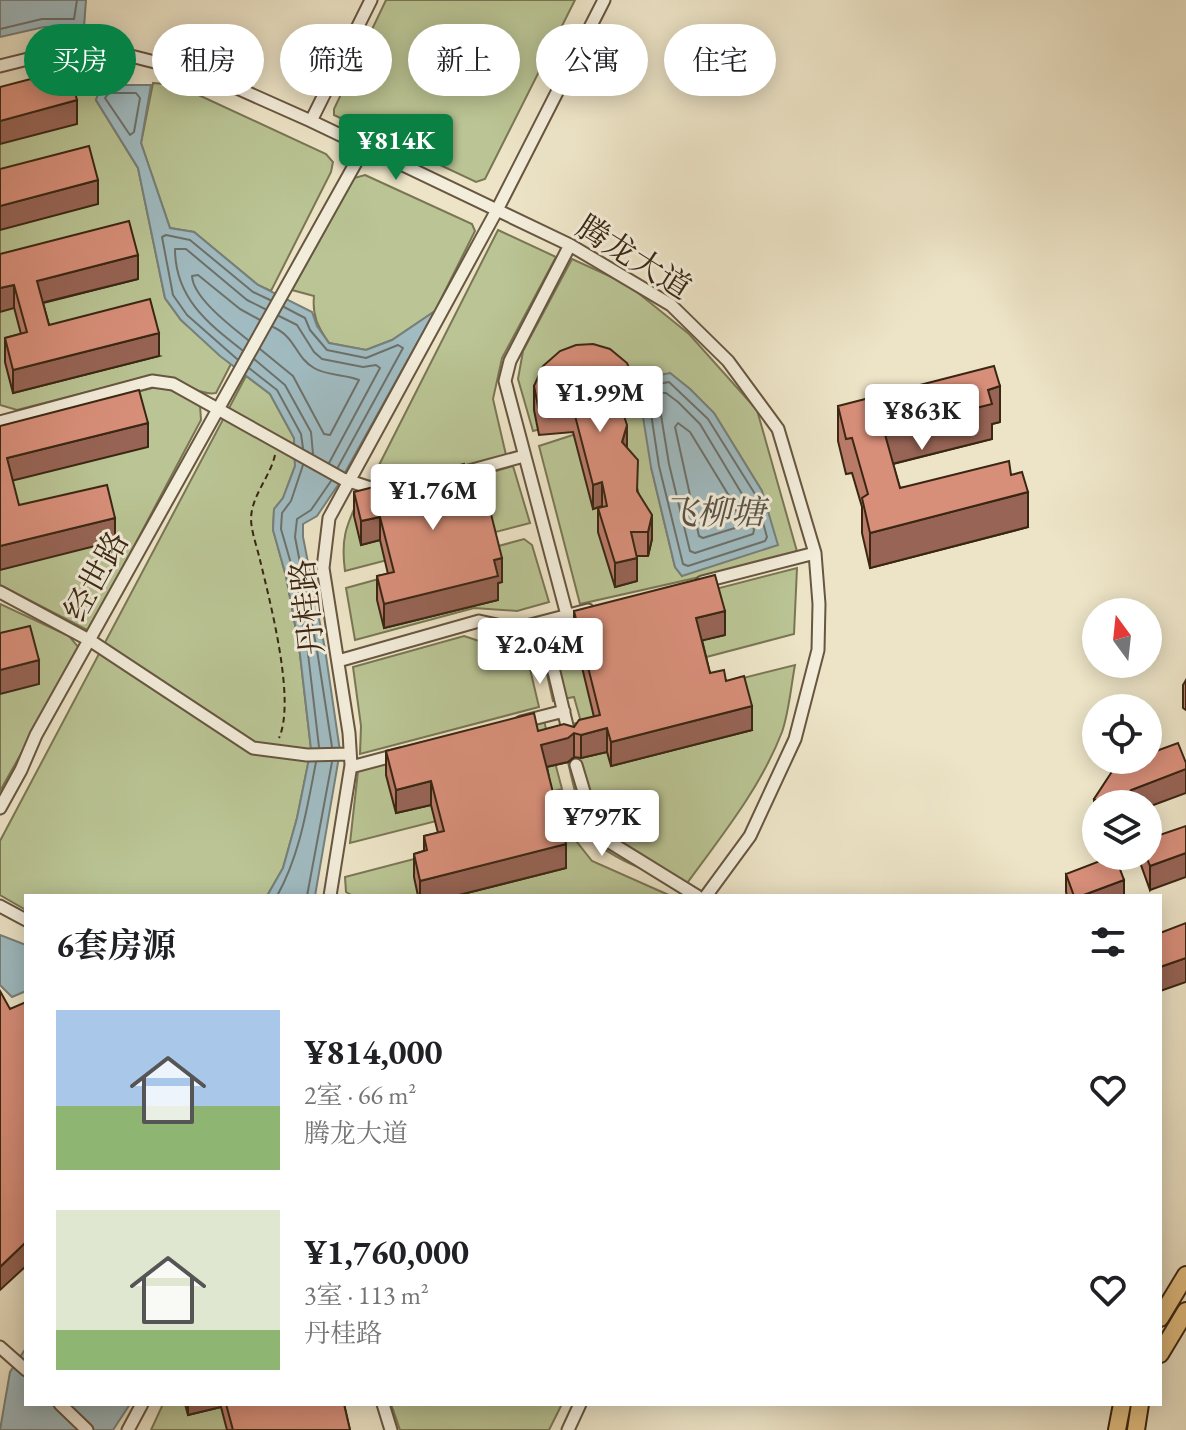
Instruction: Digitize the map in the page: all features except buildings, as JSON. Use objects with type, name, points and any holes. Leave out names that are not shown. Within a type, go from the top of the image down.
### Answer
[{"type":"main road","points":[[1162,1315],[1186,1275]]},
{"type":"main road","points":[[1162,1351],[1186,1311]]},
{"type":"main road","points":[[1117,1430],[1122,1406]]},
{"type":"main road","points":[[1136,1430],[1140,1406]]},
{"type":"street","points":[[311,121],[371,0]]},
{"type":"street","name":"丹桂路","points":[[330,894],[351,767],[323,568],[329,518],[346,481],[497,210],[604,0]]},
{"type":"street","name":"腾龙大道","points":[[0,66],[65,55],[127,55],[210,76],[570,245],[671,305],[728,361],[778,429],[815,553],[819,604],[818,650],[795,739],[750,836],[707,894]]},
{"type":"street","name":"经世路","points":[[0,808],[36,735],[364,148]]},
{"type":"street","points":[[567,615],[505,381],[510,361],[570,245]]},
{"type":"street","points":[[0,422],[152,381],[173,384],[346,481],[383,492],[393,491]]},
{"type":"street","points":[[448,477],[524,456]]},
{"type":"street","points":[[691,584],[815,553]]},
{"type":"street","points":[[0,592],[91,641],[253,748],[307,755],[347,754]]},
{"type":"street","points":[[338,661],[479,621],[515,629],[598,608]]},
{"type":"street","points":[[542,622],[571,743]]},
{"type":"street","points":[[507,726],[564,711]]},
{"type":"street","points":[[351,767],[407,752]]},
{"type":"street","points":[[576,765],[593,822],[603,838],[694,894]]},
{"type":"street","points":[[0,906],[24,919]]},
{"type":"street","points":[[0,1347],[24,1368]]},
{"type":"street","points":[[62,1406],[87,1430]]},
{"type":"street","points":[[128,1430],[141,1406]]},
{"type":"street","points":[[384,1406],[391,1430]]},
{"type":"street","points":[[568,1430],[579,1406]]},
{"type":"path","points":[[274,751],[283,730],[284,698],[276,628],[251,520],[253,501],[272,468],[276,441]]},
{"type":"green space","points":[[386,0],[575,0],[563,24],[536,24],[536,78],[485,179],[476,182],[334,115],[340,96],[392,96],[392,24],[375,24]]},
{"type":"green space","points":[[24,82],[24,96],[97,96],[96,100],[138,168],[165,298],[181,320],[231,364],[216,393],[198,391],[170,378],[152,377],[17,410],[0,405],[0,88]]},
{"type":"green space","points":[[152,88],[152,96],[201,96],[326,154],[333,162],[331,172],[271,291],[258,285],[194,232],[170,228],[141,143]]},
{"type":"green space","points":[[365,175],[472,224],[475,231],[435,311],[392,340],[366,350],[329,343],[317,321],[314,296],[292,290],[354,178]]},
{"type":"green space","points":[[498,230],[556,257],[502,358],[493,399],[506,455],[421,479],[387,482],[372,479]]},
{"type":"green space","points":[[572,259],[627,284],[689,334],[757,410],[798,555],[580,604],[539,446],[579,433],[576,420],[533,431],[518,379],[523,351]],"holes":[[[670,373],[714,413],[762,491],[682,576],[675,567],[651,467]]]},
{"type":"green space","points":[[246,376],[270,394],[294,438],[295,466],[283,498],[274,510],[273,530],[286,576],[299,646],[311,749],[283,868],[268,894],[24,894],[24,909],[0,895],[0,841]]},
{"type":"green space","points":[[156,387],[167,388],[200,405],[201,420],[89,631],[0,585],[0,427]]},
{"type":"green space","points":[[513,466],[530,523],[345,571],[345,538],[349,520],[363,489],[414,495]]},
{"type":"green space","points":[[524,539],[532,545],[549,602],[517,611],[474,608],[355,640],[346,588]]},
{"type":"green space","points":[[797,568],[794,634],[676,665],[684,693],[795,665],[782,732],[738,812],[685,886],[604,849],[594,841],[584,821],[560,727],[581,722],[574,697],[553,701],[538,635]]},
{"type":"green space","points":[[0,604],[69,636],[80,649],[0,791]]},
{"type":"green space","points":[[464,636],[479,641],[523,639],[539,707],[360,754],[361,726],[353,667]]},
{"type":"green space","points":[[544,721],[562,789],[350,843],[358,771]]},
{"type":"green space","points":[[568,819],[577,842],[592,861],[666,894],[350,894],[346,892],[345,877]]},
{"type":"green space","points":[[162,1406],[331,1406],[235,1430],[151,1430]]},
{"type":"green space","points":[[392,1406],[561,1406],[549,1430],[400,1430]]},
{"type":"water","points":[[0,0],[86,0],[84,24],[24,24],[24,32],[0,37]]},
{"type":"water","points":[[136,85],[151,85],[141,143],[170,228],[194,232],[258,285],[312,312],[329,343],[366,350],[392,340],[435,311],[338,485],[317,516],[303,524],[340,751],[315,894],[268,894],[283,868],[311,749],[299,646],[286,576],[273,530],[274,509],[283,498],[295,466],[294,438],[270,394],[220,356],[181,320],[165,298],[138,168],[96,100],[97,96],[136,96]]},
{"type":"water","name":"飞柳塘","points":[[670,373],[714,413],[762,491],[778,545],[682,576],[675,567],[651,467],[639,392],[645,378]]},
{"type":"water","points":[[0,935],[24,944],[24,992],[12,997],[0,985]]},
{"type":"water","points":[[24,1351],[24,1406],[129,1406],[113,1430],[0,1430],[10,1372]]}]
